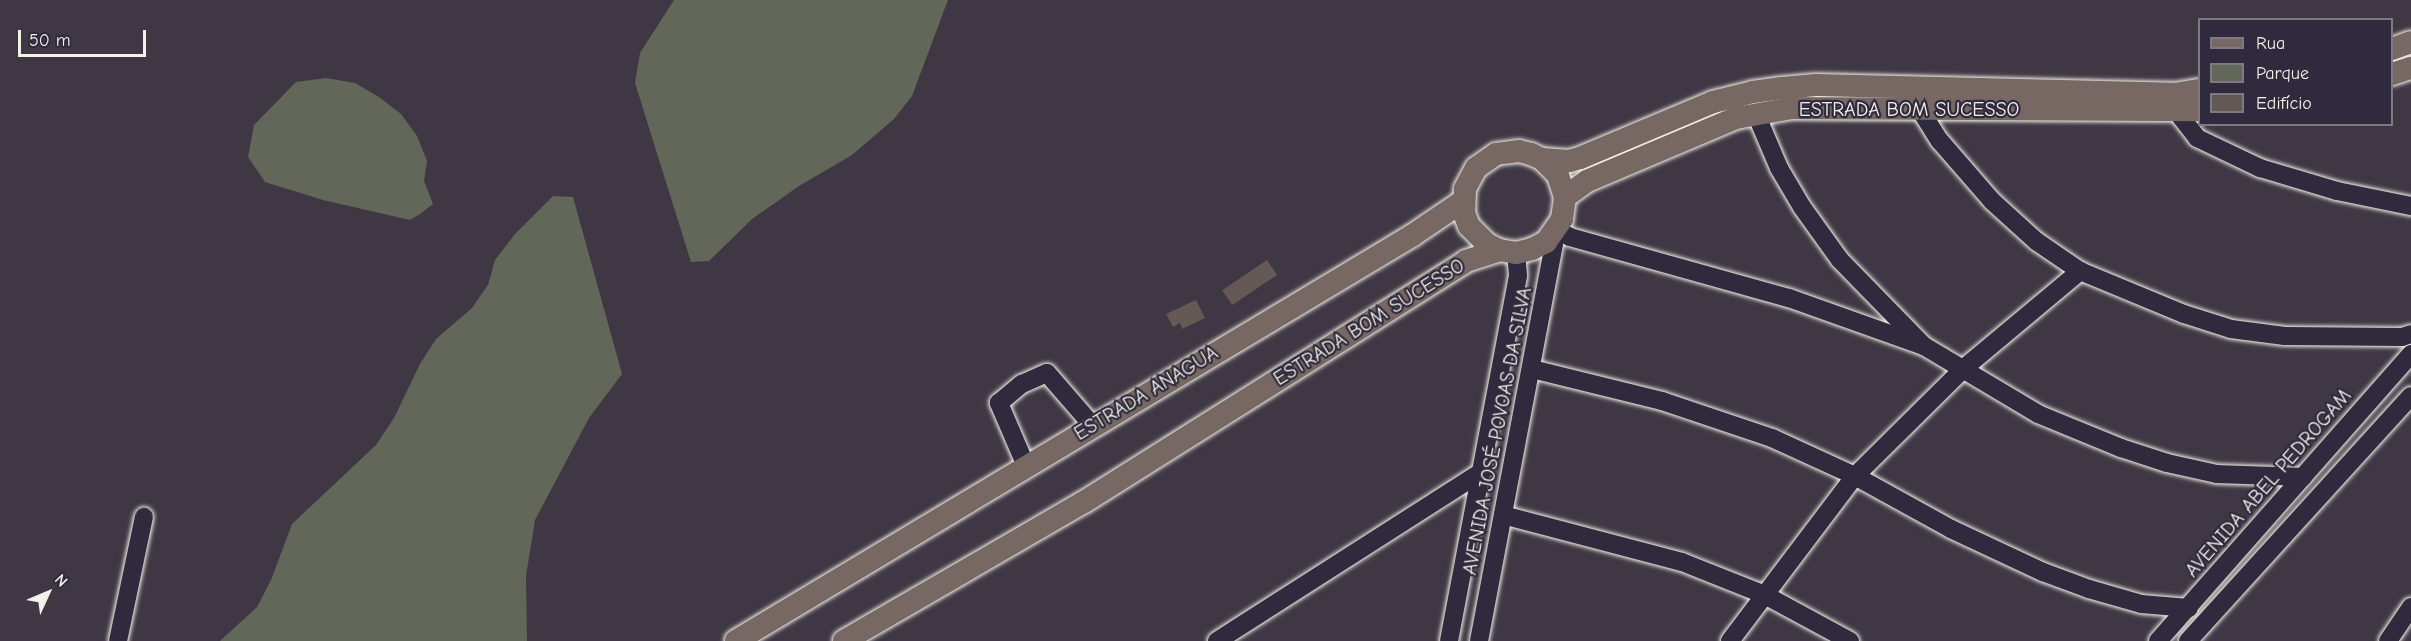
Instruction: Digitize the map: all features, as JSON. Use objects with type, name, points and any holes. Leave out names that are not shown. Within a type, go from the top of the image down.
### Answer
[{"type":"main road","points":[[2393,48],[2411,42]]},
{"type":"main road","points":[[2393,73],[2411,68]]},
{"type":"main road","name":"ESTRADA BOM SUCESSO","points":[[1542,159],[1569,161],[1713,102],[1753,92],[1816,86],[2176,103],[2198,111]]},
{"type":"main road","name":"ESTRADA BOM SUCESSO","points":[[1565,196],[1587,181],[1640,157],[1737,118],[1756,114],[1820,106],[1919,108],[2176,103],[2198,91]]},
{"type":"main road","points":[[1630,137],[1640,157]]},
{"type":"main road","points":[[1507,251],[1477,236],[1464,213],[1465,189],[1476,168],[1496,154],[1519,151],[1542,159],[1558,176],[1565,196],[1557,230]]},
{"type":"main road","name":"ESTRADA ANAGUA","points":[[736,641],[1092,425],[1413,235],[1463,201]]},
{"type":"main road","name":"ESTRADA BOM SUCESSO","points":[[844,641],[1084,502],[1466,261],[1507,251],[1532,249],[1546,242],[1557,230]]},
{"type":"street","points":[[2176,103],[2197,138],[2260,168],[2337,191],[2411,206]]},
{"type":"street","points":[[1919,108],[1940,141],[1992,201],[2036,241],[2080,271],[2184,314],[2231,329],[2285,336],[2402,337],[2411,334]]},
{"type":"street","points":[[1756,114],[1779,168],[1802,207],[1840,260],[1924,346]]},
{"type":"street","points":[[1557,230],[1570,237],[1789,298],[1924,346],[2038,414],[2121,448],[2166,463],[2217,474],[2303,477]]},
{"type":"street","name":"AVENIDA JOSÉ POVOAS DA SILVA","points":[[1479,641],[1557,230]]},
{"type":"street","name":"AVENIDA JOSÉ POVOAS DA SILVA","points":[[1449,641],[1483,471],[1518,275],[1507,251]]},
{"type":"street","points":[[1730,641],[1763,594],[1855,476],[1963,369],[2080,271]]},
{"type":"street","name":"AVENIDA ABEL PEDROGAM","points":[[2158,641],[2411,354]]},
{"type":"street","points":[[1532,369],[1662,401],[1772,438],[1855,476],[1951,529],[2043,572],[2089,589],[2141,604],[2188,608]]},
{"type":"street","points":[[1026,466],[999,403],[1022,384],[1047,373],[1092,425]]},
{"type":"street","points":[[2188,641],[2411,396]]},
{"type":"street","points":[[2364,408],[2383,426]]},
{"type":"street","points":[[1217,641],[1483,471]]},
{"type":"street","points":[[1503,515],[1682,562],[1763,594],[1850,641]]},
{"type":"street","points":[[118,641],[144,518]]},
{"type":"street","points":[[2388,641],[2411,607]]},
{"type":"green space","points":[[674,0],[948,0],[912,96],[894,119],[852,155],[799,186],[752,219],[709,261],[691,262],[635,83],[640,53]]},
{"type":"green space","points":[[326,78],[355,83],[379,97],[401,114],[417,136],[427,161],[424,181],[433,204],[420,214],[410,220],[323,200],[265,182],[248,157],[254,125],[296,82]]},
{"type":"green space","points":[[553,196],[573,197],[622,374],[589,418],[535,520],[526,576],[527,641],[220,641],[257,607],[271,580],[292,524],[376,445],[394,418],[420,364],[436,339],[472,308],[488,285],[495,260],[515,234]]},
{"type":"building","points":[[1267,260],[1277,275],[1232,305],[1222,290]]},
{"type":"building","points":[[1196,300],[1205,318],[1182,329],[1180,323],[1173,327],[1166,314]]}]
